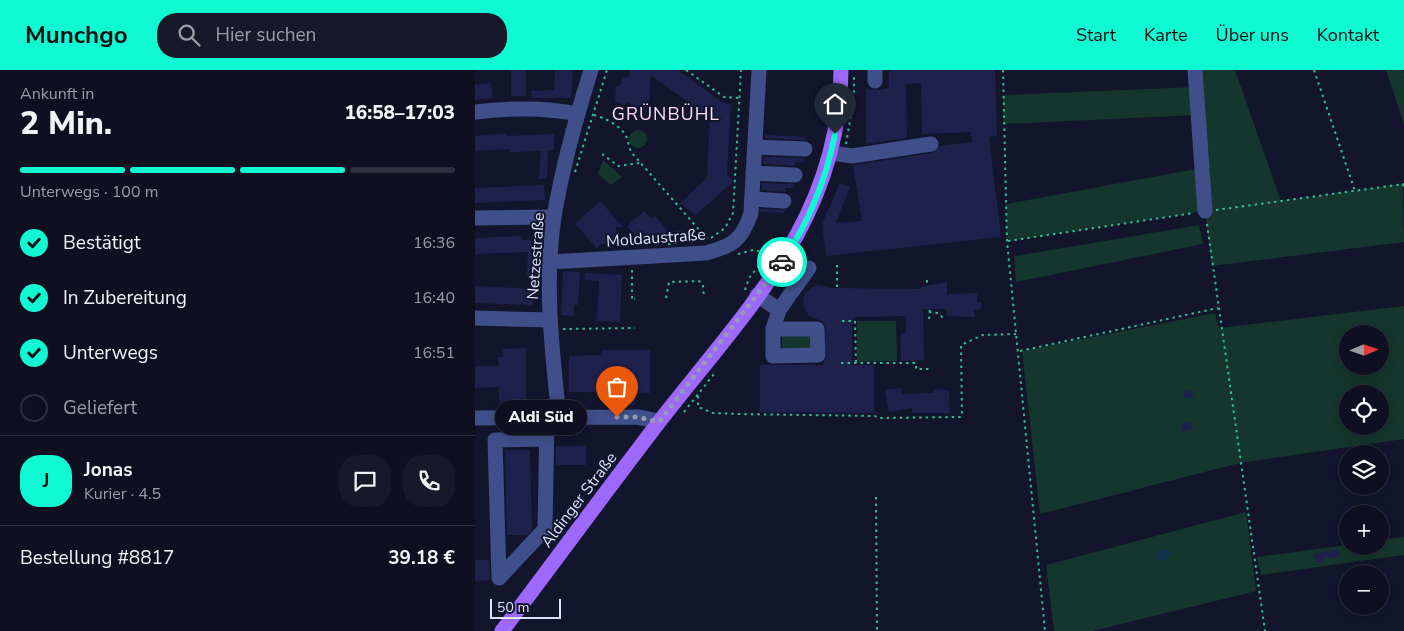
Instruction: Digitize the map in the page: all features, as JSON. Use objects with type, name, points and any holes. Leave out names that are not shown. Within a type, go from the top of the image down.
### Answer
[{"type":"main road","name":"Aldinger Straße","points":[[502,631],[785,257],[813,205],[831,153],[839,114],[841,70]]},
{"type":"street","name":"Netzestraße","points":[[546,439],[495,440],[499,578],[545,529],[546,439],[553,417],[554,324],[550,262],[554,217],[578,114],[591,70]]},
{"type":"street","name":"Moldaustraße","points":[[550,262],[706,253],[721,249],[736,241],[744,232],[751,213],[759,70]]},
{"type":"street","points":[[1195,70],[1205,211]]},
{"type":"street","points":[[475,112],[520,109],[558,110],[578,114]]},
{"type":"street","points":[[831,153],[851,156],[931,144]]},
{"type":"street","points":[[755,147],[805,150]]},
{"type":"street","points":[[753,173],[795,175]]},
{"type":"street","points":[[752,199],[785,201]]},
{"type":"street","points":[[475,218],[554,217]]},
{"type":"street","points":[[773,330],[779,310],[809,268],[801,268],[785,257]]},
{"type":"street","points":[[757,295],[779,310]]},
{"type":"street","points":[[475,318],[554,324]]},
{"type":"street","points":[[475,418],[637,417],[659,422]]},
{"type":"path","points":[[563,181],[577,171],[607,70]]},
{"type":"path","points":[[686,70],[724,97],[739,98]]},
{"type":"path","points":[[655,256],[669,242],[707,240],[725,228],[733,213],[741,70]]},
{"type":"path","points":[[1003,70],[1007,241],[1045,631]]},
{"type":"path","points":[[1314,70],[1355,191]]},
{"type":"path","points":[[594,115],[611,122],[623,132],[627,137],[631,152],[707,240],[712,243]]},
{"type":"path","points":[[602,154],[618,166],[640,163]]},
{"type":"path","points":[[1403,184],[1404,189]]},
{"type":"path","points":[[1205,211],[1265,631]]},
{"type":"path","points":[[736,254],[753,250],[769,253]]},
{"type":"path","points":[[632,258],[632,300],[635,299]]},
{"type":"path","points":[[837,265],[837,288]]},
{"type":"path","points":[[927,280],[927,286]]},
{"type":"path","points":[[666,298],[669,282],[699,281],[703,285],[704,298]]},
{"type":"path","points":[[929,307],[929,319]]},
{"type":"path","points":[[1019,351],[1218,308]]},
{"type":"path","points":[[929,312],[938,312],[945,320]]},
{"type":"path","points":[[842,320],[855,321],[856,363]]},
{"type":"path","points":[[554,324],[635,328]]},
{"type":"path","points":[[698,396],[698,407],[713,413],[875,416],[878,418],[959,417],[962,416],[961,344],[983,335],[1017,334]]},
{"type":"path","points":[[841,363],[916,363],[916,370],[930,369]]},
{"type":"path","points":[[876,497],[877,631]]},
{"type":"green space","points":[[1195,70],[1235,70],[1281,201],[1403,184],[1404,242],[1212,266],[1205,211],[1007,241],[1006,204],[1201,168],[1197,115],[1004,124],[1003,95],[1195,87]]},
{"type":"green space","points":[[1386,70],[1403,70],[1404,124]]},
{"type":"green space","points":[[638,130],[644,133],[647,139],[644,145],[638,148],[632,145],[629,139],[632,133]]},
{"type":"green space","points":[[603,160],[622,177],[611,185],[598,174]]},
{"type":"green space","points":[[1199,225],[1203,244],[1016,282],[1014,256]]},
{"type":"green space","points":[[1404,306],[1404,439],[1363,445],[1339,445],[1339,449],[1240,463],[1040,514],[1022,351],[1215,313],[1219,328]]},
{"type":"green space","points":[[857,321],[896,321],[897,361],[857,362]]},
{"type":"green space","points":[[782,333],[813,333],[813,350],[782,350]]},
{"type":"green space","points":[[1246,512],[1256,591],[1093,631],[1054,631],[1046,565]]},
{"type":"green space","points":[[1404,537],[1404,555],[1261,575],[1257,557],[1339,546],[1339,555],[1389,555],[1389,539]]},
{"type":"water","points":[[1167,549],[1171,552],[1165,561],[1157,560],[1156,553]]},
{"type":"building","points":[[511,70],[526,70],[526,96],[511,96]]},
{"type":"building","points":[[555,70],[573,70],[571,98],[532,98],[531,91],[554,90]]},
{"type":"building","points":[[630,70],[678,70],[723,103],[731,104],[727,174],[733,182],[695,215],[680,203],[707,178],[710,118],[651,75],[649,102],[644,113],[628,102],[623,105],[615,101],[616,87],[622,84],[622,79],[630,75]]},
{"type":"building","points":[[889,70],[995,70],[997,136],[989,137],[1001,237],[826,256],[822,224],[840,183],[850,187],[836,223],[862,221],[853,165],[932,153],[940,146],[972,142],[971,132],[922,134],[921,83],[906,84],[907,138],[866,144],[866,88],[875,90],[889,88]]},
{"type":"building","points":[[491,83],[493,98],[475,100],[475,85]]},
{"type":"building","points":[[507,133],[507,136],[554,134],[554,150],[548,150],[547,179],[539,179],[541,151],[510,152],[510,149],[475,151],[475,136]]},
{"type":"building","points":[[765,135],[806,137],[805,140],[765,138]]},
{"type":"building","points":[[764,157],[804,158],[804,163],[795,162],[795,166],[763,164]]},
{"type":"building","points":[[762,183],[794,184],[794,188],[785,188],[785,192],[762,190]]},
{"type":"building","points":[[544,185],[545,200],[475,203],[475,188]]},
{"type":"building","points":[[600,201],[623,227],[616,227],[616,244],[601,244],[597,248],[575,224]]},
{"type":"building","points":[[761,209],[784,210],[784,213],[760,212]]},
{"type":"building","points":[[644,211],[651,219],[655,216],[669,232],[662,241],[656,235],[645,245],[627,226]]},
{"type":"building","points":[[675,231],[683,231],[683,239],[675,240]]},
{"type":"building","points":[[522,236],[522,240],[537,240],[536,275],[527,275],[528,252],[475,254],[475,238]]},
{"type":"building","points":[[563,271],[580,272],[578,305],[574,305],[574,316],[561,315]]},
{"type":"building","points":[[585,273],[622,275],[620,322],[597,321],[599,281],[584,280]]},
{"type":"building","points":[[947,282],[947,294],[977,293],[977,302],[981,302],[981,309],[974,310],[974,317],[947,316],[947,309],[923,309],[924,360],[901,361],[901,333],[906,333],[906,316],[855,317],[855,319],[852,319],[852,365],[874,365],[874,413],[760,412],[760,365],[822,365],[826,359],[825,325],[822,321],[809,316],[803,306],[804,294],[812,287],[818,285],[830,288],[921,289],[921,287]]},
{"type":"building","points":[[475,286],[532,289],[532,305],[475,303]]},
{"type":"building","points":[[526,348],[526,403],[499,403],[499,387],[475,388],[475,366],[499,366],[498,357],[503,357],[502,349]]},
{"type":"building","points":[[602,350],[650,350],[650,393],[635,394],[635,405],[616,405],[616,392],[569,392],[569,356],[601,355]]},
{"type":"building","points":[[901,388],[902,394],[933,393],[933,389],[949,390],[950,413],[912,413],[912,408],[889,412],[885,390]]},
{"type":"building","points":[[1192,390],[1193,398],[1185,399],[1183,392]]},
{"type":"building","points":[[1191,422],[1192,430],[1183,432],[1181,424]]},
{"type":"building","points":[[556,446],[586,446],[586,465],[556,465]]},
{"type":"building","points":[[505,450],[530,450],[532,530],[527,535],[507,535]]},
{"type":"building","points":[[1339,550],[1340,558],[1324,558],[1325,561],[1316,563],[1314,554]]},
{"type":"building","points":[[475,560],[489,560],[490,580],[475,581]]},
{"type":"way so far","points":[[617,417],[637,417],[659,422],[782,262]]},
{"type":"place","name":"Aldi Süd","points":[[617,417]]},
{"type":"district","name":"GRÜNBÜHL","points":[[666,114]]},
{"type":"route","points":[[782,262],[798,237],[813,205],[831,153],[835,134]]}]
